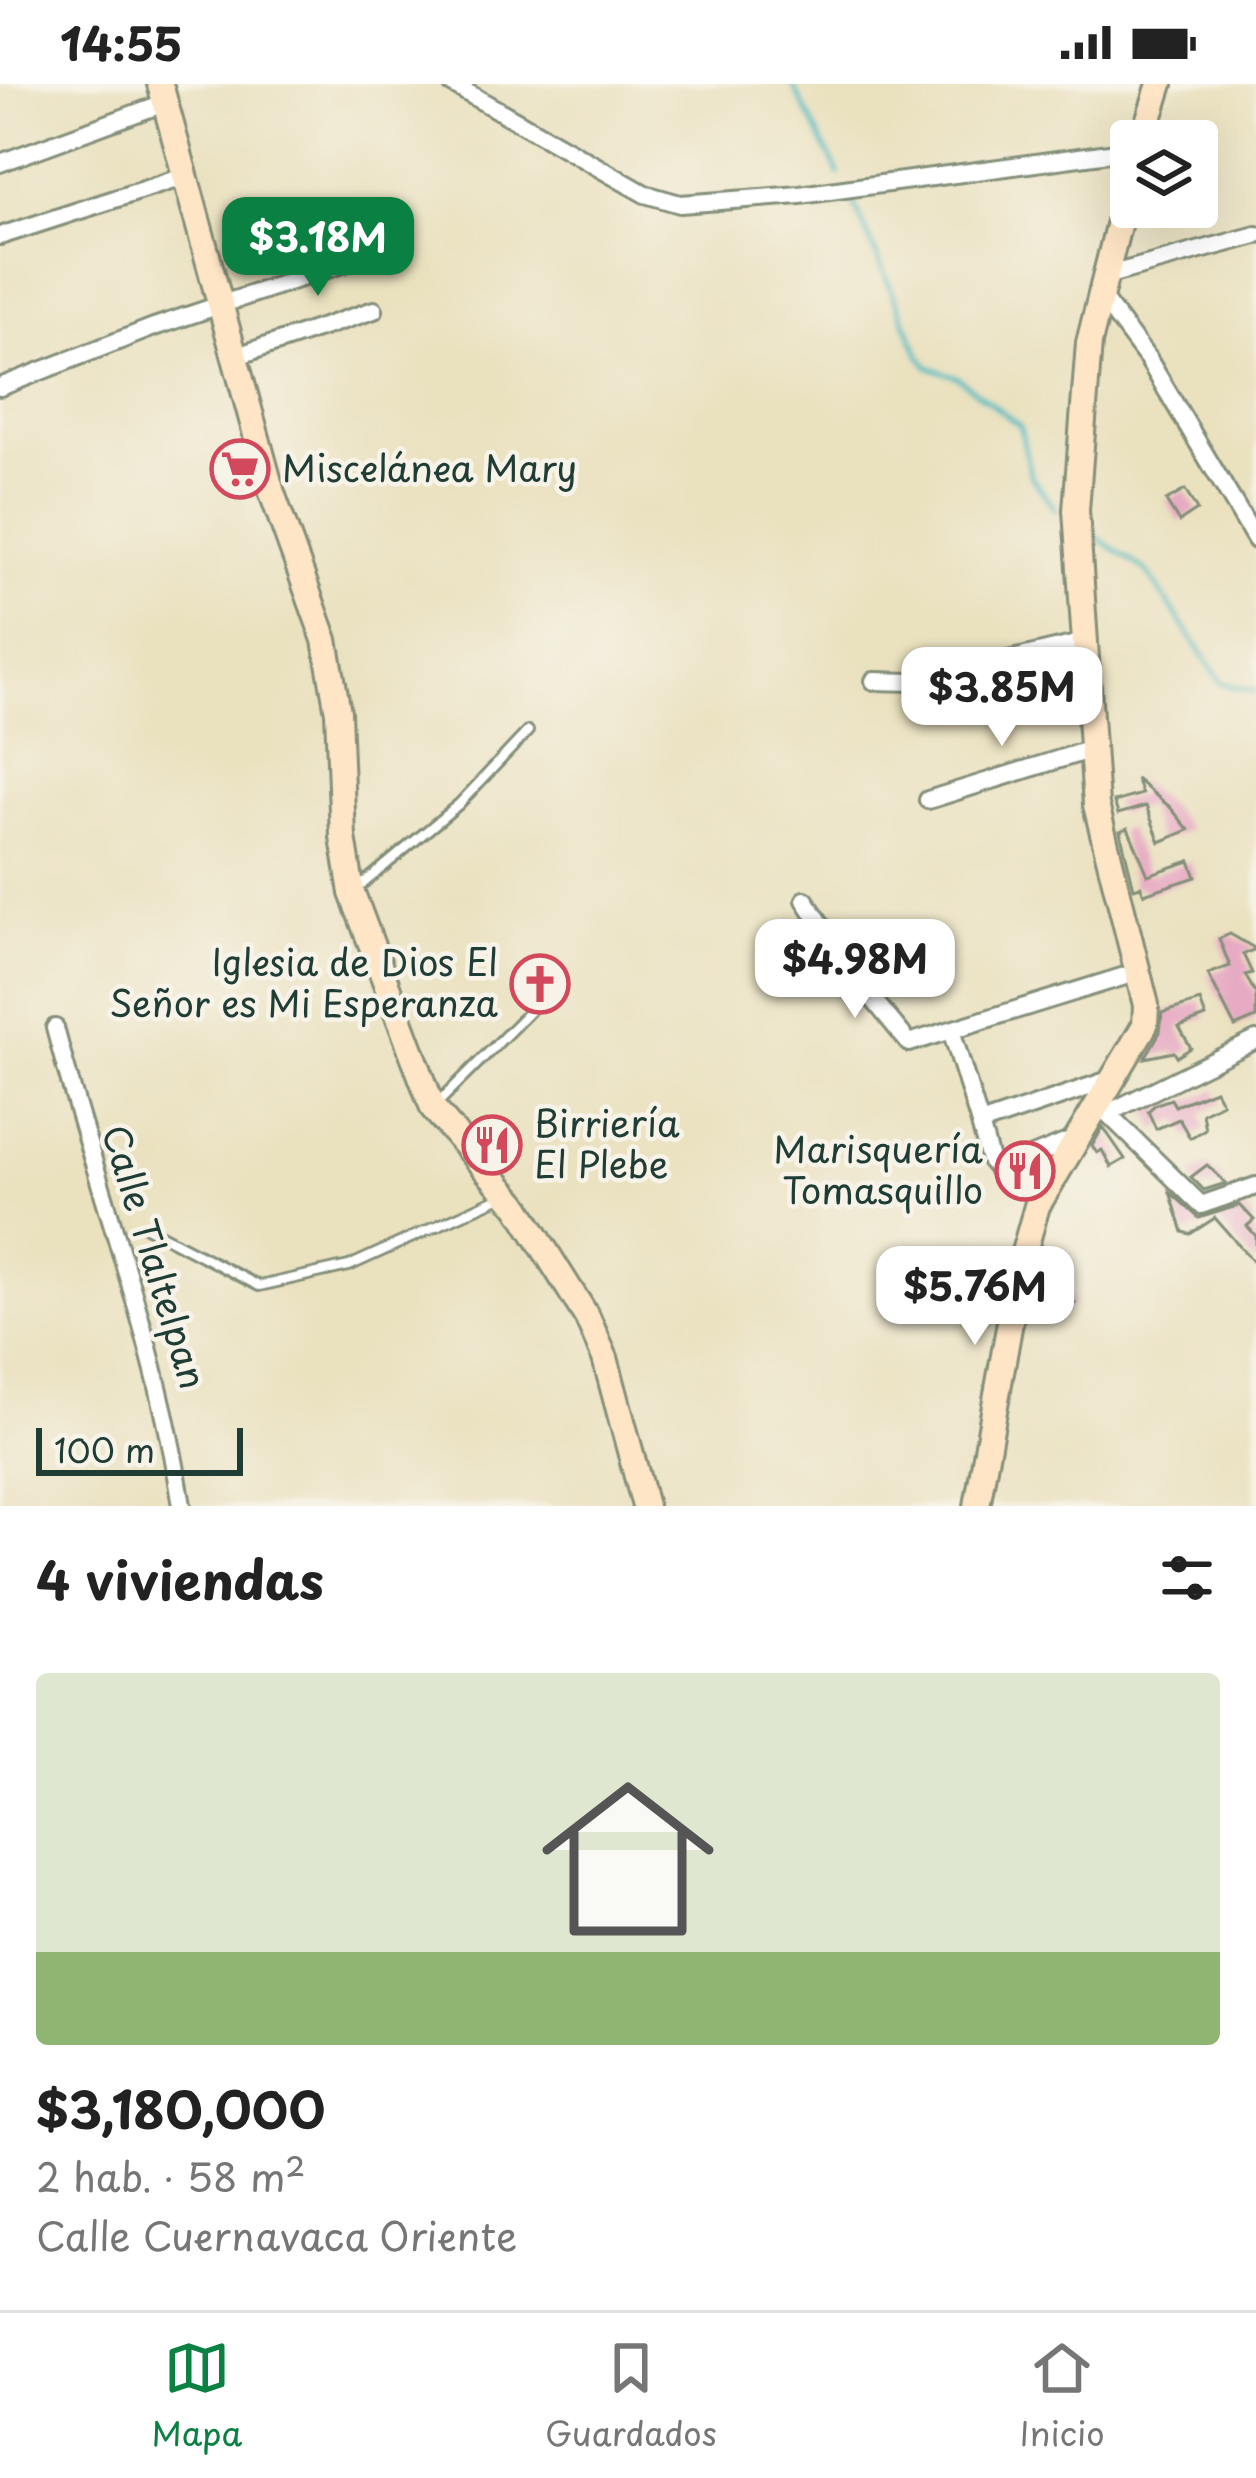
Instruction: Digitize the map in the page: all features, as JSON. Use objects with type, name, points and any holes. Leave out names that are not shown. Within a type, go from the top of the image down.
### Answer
[{"type":"main road","points":[[1149,120],[1160,84]]},
{"type":"main road","points":[[162,93],[272,493],[331,665],[352,893],[433,1108],[558,1265],[587,1317],[605,1358],[645,1506]]},
{"type":"main road","points":[[977,1506],[1020,1266],[1037,1206],[1075,1139],[1103,1109],[1145,1024],[1138,972],[1102,838],[1084,643],[1076,471],[1089,343],[1117,228]]},
{"type":"street","points":[[452,84],[664,201],[698,204],[800,195],[1110,153]]},
{"type":"street","points":[[0,163],[162,93]]},
{"type":"street","points":[[0,236],[183,177]]},
{"type":"street","points":[[1256,235],[1102,286],[1256,540]]},
{"type":"street","points":[[0,387],[220,304],[399,245]]},
{"type":"street","points":[[237,356],[374,310]]},
{"type":"street","points":[[874,682],[914,682],[1084,643]]},
{"type":"street","points":[[928,800],[1092,749]]},
{"type":"street","points":[[805,900],[898,1035],[914,1044],[1138,972]]},
{"type":"street","name":"Calle Tlaltelpan","points":[[55,1028],[81,1132],[162,1391],[182,1506]]},
{"type":"street","points":[[952,1034],[990,1160],[998,1170],[1075,1139]]},
{"type":"street","points":[[1256,1040],[1103,1109],[1206,1208],[1229,1192],[1240,1195],[1256,1186]]},
{"type":"street","points":[[980,1124],[1119,1077]]},
{"type":"lane","points":[[352,893],[459,804],[528,730]]},
{"type":"lane","points":[[433,1108],[530,1010]]},
{"type":"lane","points":[[146,1227],[259,1286],[349,1266],[506,1195]]},
{"type":"building","points":[[1185,490],[1197,510],[1179,522],[1166,501]]},
{"type":"building","points":[[1136,779],[1189,830],[1160,842],[1146,806],[1118,814],[1114,802],[1142,794]]},
{"type":"building","points":[[1128,828],[1148,875],[1190,861],[1196,877],[1144,894],[1141,886],[1134,888],[1120,831]]},
{"type":"building","points":[[1230,934],[1256,949],[1243,954],[1252,973],[1245,975],[1256,994],[1256,1018],[1235,1027],[1208,974],[1230,966],[1219,939]]},
{"type":"building","points":[[1200,1001],[1206,1017],[1179,1027],[1191,1048],[1177,1057],[1174,1052],[1145,1058],[1160,1032],[1162,1013]]},
{"type":"building","points":[[1215,1090],[1222,1103],[1202,1113],[1205,1129],[1190,1138],[1179,1119],[1156,1129],[1148,1111],[1156,1104],[1171,1099],[1175,1106]]},
{"type":"building","points":[[1103,1127],[1125,1159],[1111,1167],[1102,1150],[1097,1153],[1092,1146]]},
{"type":"building","points":[[1207,1165],[1226,1183],[1204,1190],[1191,1177]]},
{"type":"building","points":[[1170,1192],[1199,1218],[1240,1205],[1254,1220],[1247,1226],[1256,1236],[1256,1265],[1215,1218],[1190,1234],[1183,1232]]},
{"type":"building","points":[[1050,1265],[1075,1303],[1053,1318],[1048,1308],[1055,1304],[1045,1286],[1033,1289],[1035,1275]]},
{"type":"waterway","points":[[792,84],[839,174]]},
{"type":"waterway","points":[[850,194],[919,354],[929,367],[957,377],[1020,426],[1030,475],[1056,510]]},
{"type":"waterway","points":[[1088,531],[1147,572],[1222,683],[1256,692]]},
{"type":"place","name":"Miscelánea Mary","points":[[240,469]]},
{"type":"place","name":"Iglesia de Dios El Señor es Mi Esperanza","points":[[540,984]]},
{"type":"place","name":"Birriería El Plebe","points":[[492,1145]]},
{"type":"place","name":"Marisquería Tomasquillo","points":[[1025,1171]]}]
